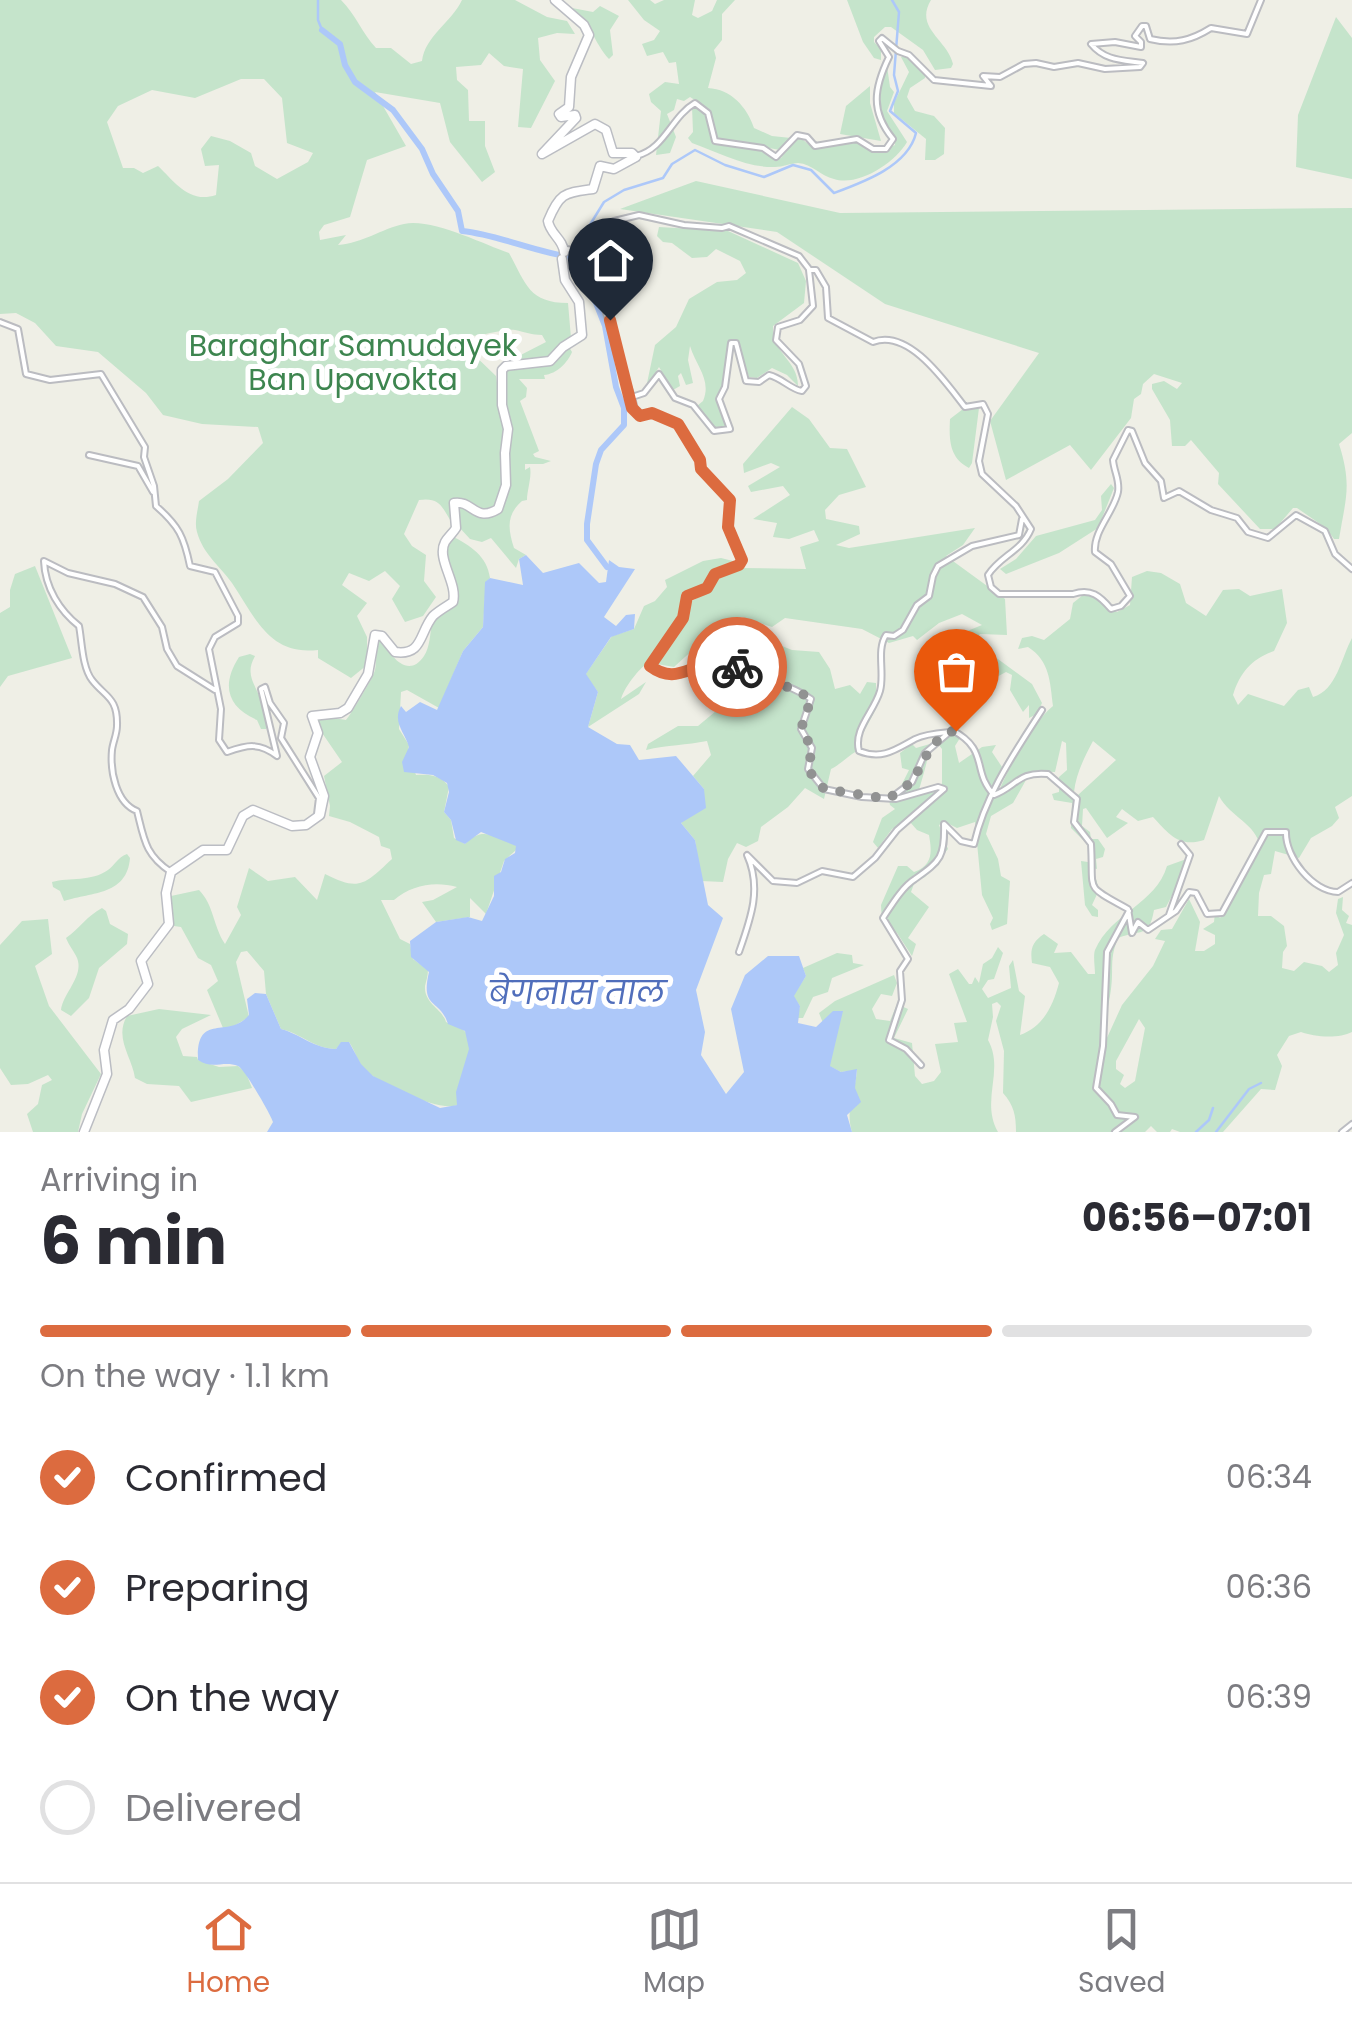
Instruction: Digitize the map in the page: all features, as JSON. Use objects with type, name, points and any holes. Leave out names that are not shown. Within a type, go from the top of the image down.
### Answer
[{"type":"main road","points":[[84,1132],[107,1074],[104,1050],[113,1020],[129,1009],[148,984],[141,961],[168,924],[166,892],[171,872],[203,850],[227,850],[243,816],[254,810],[292,826],[306,825],[323,810],[324,796],[310,757],[318,733],[312,716],[348,708],[368,674],[374,635],[382,636],[395,652],[412,651],[434,616],[454,602],[444,551],[445,542],[456,528],[454,503],[462,503],[478,514],[489,514],[498,509],[506,485],[508,430],[502,405],[502,370],[506,366],[550,361],[582,334],[579,302],[565,280],[563,253],[548,221],[565,193],[593,188],[600,166],[614,169],[636,156],[613,153],[608,135],[596,124],[542,154],[577,116],[559,114],[568,107],[572,77],[589,35],[584,25],[555,0]]},
{"type":"street","points":[[636,156],[646,154],[662,140],[681,114],[695,103],[708,113],[715,140],[763,148],[776,156],[797,135],[807,136],[815,146],[857,138],[873,149],[886,150],[893,140],[879,120],[875,101],[889,57],[879,41],[882,38],[898,51],[909,54],[934,80],[991,86],[982,76],[1000,76],[1024,64],[1078,63],[1105,70],[1140,68],[1143,63],[1116,60],[1091,44],[1115,42],[1141,47],[1134,36],[1142,26],[1146,26],[1150,39],[1170,43],[1197,38],[1212,28],[1247,34],[1260,0]]},
{"type":"street","points":[[614,222],[639,215],[684,225],[729,226],[800,256],[810,270],[813,306],[800,320],[778,328],[775,333],[776,340],[800,364],[806,386],[802,391],[782,378],[769,376],[759,382],[746,381],[736,343],[730,343],[725,387],[719,399],[730,429],[714,431],[693,405],[676,398],[659,374],[644,393],[632,397]]},
{"type":"street","points":[[563,253],[581,251],[580,261],[610,320],[616,356],[636,414],[652,413],[678,424],[700,460],[701,469],[730,500],[728,527],[742,560],[739,565],[715,574],[707,588],[687,596],[683,618],[650,666],[660,674],[678,676],[704,663],[722,662],[758,679],[791,686],[811,699],[801,729],[812,748],[808,761],[812,776],[824,789],[888,799],[938,787],[944,789],[897,830],[853,877],[822,871],[798,883],[772,881],[747,855],[755,876],[755,898],[739,952]]},
{"type":"street","points":[[810,270],[816,270],[826,287],[828,318],[873,342],[884,338],[897,341],[926,361],[966,407],[983,404],[988,414],[979,461],[982,474],[1016,506],[1031,530],[1014,553],[993,566],[988,575],[990,587],[999,594],[1082,591],[1098,594],[1111,609],[1121,606],[1130,596],[1111,564],[1095,552],[1094,543],[1114,507],[1119,481],[1114,460],[1128,430],[1161,481],[1164,498],[1179,491],[1211,510],[1237,518],[1248,532],[1268,538],[1296,515],[1325,531],[1334,554],[1352,569]]},
{"type":"street","points":[[0,322],[18,328],[26,374],[50,380],[101,374],[145,447],[156,506],[175,522],[190,566],[215,572],[238,616],[238,623],[215,637],[209,649],[220,709],[217,734],[227,752],[250,744],[266,747],[277,756],[261,688],[266,687],[270,703],[284,723],[281,738],[319,798],[316,818]]},
{"type":"street","points":[[88,455],[138,466],[154,492]]},
{"type":"street","points":[[994,795],[984,782],[976,750],[955,730],[920,737],[896,752],[876,755],[858,751],[856,741],[876,704],[882,681],[881,643],[886,635],[894,636],[903,630],[912,612],[929,596],[938,566],[972,546],[1019,535],[1022,519]]},
{"type":"street","points":[[171,872],[150,855],[142,842],[137,811],[128,808],[118,794],[112,759],[118,728],[115,708],[107,692],[91,679],[80,626],[59,607],[44,561],[144,597],[162,627],[167,649],[177,666],[215,690]]},
{"type":"street","points":[[921,1065],[889,1040],[902,1000],[900,972],[908,959],[883,918],[911,881],[924,874],[942,854],[946,844],[944,824],[961,841],[974,844],[979,818],[1016,746],[1042,710]]},
{"type":"street","points":[[888,799],[912,782],[925,753],[949,732]]},
{"type":"street","points":[[994,795],[1020,777],[1040,773],[1048,774],[1068,790],[1077,801],[1074,825],[1092,848],[1090,872],[1094,888],[1099,895],[1129,910]]},
{"type":"street","points":[[1129,910],[1132,933],[1138,922],[1148,930],[1178,909],[1186,894],[1193,892],[1207,914],[1222,912],[1266,832],[1284,832],[1287,850],[1326,890],[1338,892],[1352,883]]},
{"type":"street","points":[[1169,915],[1190,855],[1180,844]]},
{"type":"street","points":[[1115,1132],[1134,1117],[1117,1116],[1096,1088],[1103,1046],[1107,952],[1129,910]]},
{"type":"street","points":[[1342,1132],[1352,1124]]},
{"type":"green space","name":"Baraghar Samudayek Ban Upavokta","points":[[0,0],[341,0],[376,48],[391,48],[411,64],[422,61],[428,44],[462,0],[515,0],[547,17],[567,21],[575,34],[538,38],[540,60],[555,81],[531,128],[518,127],[523,69],[504,66],[489,53],[481,65],[456,67],[457,80],[468,90],[469,121],[485,121],[485,146],[495,172],[482,182],[450,142],[440,103],[375,92],[406,146],[367,160],[350,217],[324,225],[319,232],[320,240],[346,235],[338,245],[415,223],[442,228],[509,253],[530,290],[545,300],[568,303],[571,338],[546,360],[509,361],[546,342],[542,335],[511,330],[470,336],[469,350],[496,376],[504,430],[504,480],[495,509],[482,512],[456,499],[450,507],[452,523],[436,502],[419,500],[404,534],[412,546],[426,555],[424,581],[436,597],[423,616],[405,622],[392,599],[400,586],[385,571],[369,581],[349,573],[342,585],[367,603],[357,616],[367,637],[367,665],[351,678],[318,658],[318,650],[287,647],[265,632],[207,553],[197,532],[199,501],[228,479],[263,443],[258,427],[202,424],[163,415],[146,393],[98,352],[56,346],[35,323],[16,313],[0,314]],"holes":[[[241,79],[264,79],[282,98],[287,143],[313,153],[308,162],[277,179],[255,166],[251,153],[211,136],[201,149],[205,166],[219,165],[216,195],[206,197],[183,190],[158,166],[143,173],[123,168],[107,122],[118,106],[152,90],[195,98]]]},
{"type":"green space","points":[[628,0],[650,0],[655,4],[664,0],[695,0],[692,15],[698,18],[712,11],[717,0],[735,0],[722,14],[722,40],[714,50],[716,58],[708,88],[737,100],[754,128],[772,136],[791,138],[780,150],[719,139],[714,134],[709,109],[690,97],[684,101],[677,99],[674,110],[667,114],[676,137],[670,153],[656,155],[661,111],[649,94],[665,82],[679,84],[676,62],[669,63],[663,52],[647,56],[642,44],[654,40],[660,31],[644,20]]},
{"type":"green space","points":[[847,0],[931,0],[926,18],[950,55],[951,68],[935,70],[923,50],[891,27],[885,27],[874,37],[881,49],[881,60],[874,58],[863,42]]},
{"type":"green space","points":[[600,6],[619,16],[610,30],[613,55],[609,59],[572,8],[593,12]]},
{"type":"green space","points":[[1336,17],[1352,38],[1352,179],[1296,167],[1298,115]]},
{"type":"green space","points":[[909,56],[925,78],[910,88],[907,97],[915,111],[934,116],[945,128],[944,154],[935,160],[925,160],[926,139],[894,113],[894,103],[909,72],[901,57]]},
{"type":"green space","points":[[887,66],[894,92],[887,111],[907,142],[885,165],[854,180],[834,179],[798,163],[753,165],[692,143],[688,138],[693,132],[692,107],[705,112],[712,142],[759,149],[776,159],[795,140],[802,139],[813,148],[856,141],[877,153],[895,145],[878,102]]},
{"type":"green space","points":[[870,86],[870,103],[881,141],[840,134],[846,106]]},
{"type":"green space","points":[[696,181],[840,213],[1352,208],[1352,433],[1339,444],[1347,481],[1339,539],[1297,508],[1275,529],[1260,529],[1218,484],[1219,473],[1191,440],[1185,446],[1172,446],[1170,420],[1152,384],[1164,381],[1177,389],[1182,383],[1154,374],[1134,399],[1131,418],[1091,470],[1070,445],[1006,480],[990,421],[1039,353],[885,304],[777,232],[620,209]]},
{"type":"green space","points":[[659,227],[728,231],[798,263],[806,281],[804,303],[773,326],[776,344],[794,370],[798,386],[772,368],[757,378],[749,377],[737,340],[728,341],[729,358],[717,403],[727,429],[715,429],[697,406],[703,401],[706,386],[690,346],[688,360],[693,383],[686,385],[681,373],[680,386],[673,390],[659,367],[646,388],[655,345],[676,327],[689,299],[717,282],[737,280],[746,273],[740,261],[716,249],[707,257],[692,258],[672,243],[663,242],[657,236]]},
{"type":"green space","points":[[569,347],[572,352],[568,360],[558,370],[544,375],[545,379],[519,379],[527,388],[526,397],[520,401],[539,451],[533,454],[551,461],[525,464],[525,470],[530,467],[527,500],[517,506],[510,523],[514,548],[526,555],[519,559],[516,568],[491,538],[482,542],[470,539],[459,527],[458,503],[485,518],[493,517],[505,497],[512,428],[505,415],[504,368],[544,366],[558,360]]},
{"type":"green space","points":[[792,407],[809,419],[830,448],[847,449],[866,487],[839,495],[825,510],[826,519],[859,526],[860,534],[836,545],[849,548],[975,528],[963,545],[946,556],[1005,599],[1007,635],[980,634],[973,643],[955,636],[982,625],[962,614],[939,623],[917,640],[913,636],[889,643],[862,629],[785,618],[772,627],[742,617],[718,627],[674,667],[657,664],[690,602],[706,593],[721,575],[742,568],[806,569],[800,547],[819,541],[814,530],[789,539],[773,537],[777,523],[753,519],[790,495],[783,486],[751,492],[748,486],[780,467],[771,463],[744,473],[743,464]]},
{"type":"green space","points":[[979,408],[969,468],[954,453],[950,419],[963,409]]},
{"type":"green space","points":[[1111,484],[1114,488],[1098,528],[1059,553],[1006,574],[1000,569],[1016,559],[1036,536],[1095,520],[1102,510],[1101,496]]},
{"type":"green space","points":[[452,536],[477,553],[488,570],[483,627],[463,651],[439,708],[407,690],[401,692],[399,729],[409,745],[416,775],[439,778],[449,787],[444,812],[451,820],[454,838],[465,844],[484,834],[516,845],[516,850],[504,861],[486,914],[470,898],[470,917],[436,922],[422,902],[457,887],[448,885],[424,886],[394,900],[381,900],[400,939],[410,944],[413,959],[428,970],[427,997],[446,1022],[467,1034],[470,1051],[457,1105],[449,1106],[409,1095],[371,1075],[349,1042],[342,1042],[336,1049],[328,1048],[281,1029],[266,994],[264,971],[247,951],[241,952],[236,962],[249,1017],[223,1028],[207,990],[218,981],[211,965],[198,958],[181,927],[174,926],[171,896],[199,890],[225,944],[241,915],[237,907],[249,868],[268,881],[295,877],[317,900],[325,874],[346,883],[362,883],[392,859],[390,849],[381,846],[379,837],[329,816],[324,776],[342,762],[314,715],[346,720],[375,670],[375,636],[382,639],[394,658],[406,665],[418,663],[424,656],[432,623],[457,602],[446,551]]},
{"type":"green space","points":[[721,558],[737,562],[715,568],[704,588],[685,593],[680,620],[654,659],[634,676],[621,699],[646,682],[639,694],[588,727],[598,692],[585,675],[612,636],[634,629],[644,606],[655,601],[667,587],[665,580],[703,561]]},
{"type":"green space","points":[[35,566],[72,658],[8,676],[0,687],[0,613],[10,607],[15,574]]},
{"type":"green space","points":[[1147,571],[1161,573],[1180,584],[1186,603],[1206,616],[1223,590],[1239,589],[1250,596],[1282,589],[1287,623],[1274,651],[1253,662],[1239,680],[1233,695],[1238,705],[1248,694],[1284,706],[1298,690],[1309,687],[1313,697],[1321,693],[1333,681],[1352,638],[1352,796],[1335,807],[1339,818],[1311,838],[1299,858],[1275,851],[1271,874],[1264,875],[1259,893],[1258,916],[1271,916],[1284,926],[1287,946],[1282,968],[1294,971],[1304,962],[1329,972],[1338,965],[1336,953],[1344,935],[1336,913],[1338,899],[1343,897],[1342,910],[1349,916],[1346,923],[1352,925],[1352,1032],[1326,1036],[1301,1032],[1289,1036],[1277,1055],[1282,1066],[1275,1090],[1261,1089],[1223,1132],[1157,1132],[1151,1126],[1145,1132],[1016,1132],[1014,1111],[1003,1093],[1004,1051],[996,1021],[1001,1006],[997,1002],[992,1004],[988,1040],[994,1063],[991,1108],[998,1132],[852,1132],[850,1109],[857,1070],[841,1072],[829,1066],[833,1012],[823,1023],[819,1013],[835,1001],[894,975],[897,983],[892,996],[881,994],[872,1009],[876,1019],[890,1021],[897,1004],[908,1009],[894,1038],[912,1043],[915,1076],[922,1084],[934,1081],[941,1072],[935,1044],[958,1042],[954,1023],[967,1022],[949,974],[958,969],[969,984],[975,977],[979,983],[983,964],[998,947],[1003,953],[994,979],[988,980],[982,989],[988,998],[1011,988],[1009,966],[1013,960],[1019,991],[1025,996],[1020,1035],[1046,1015],[1059,983],[1050,967],[1032,963],[1037,940],[1044,934],[1058,944],[1054,953],[1071,952],[1088,974],[1095,974],[1094,952],[1102,937],[1144,900],[1167,866],[1192,857],[1166,907],[1154,910],[1146,929],[1118,938],[1106,1040],[1122,1005],[1153,966],[1165,941],[1155,939],[1161,930],[1172,929],[1189,899],[1200,922],[1195,951],[1215,944],[1215,935],[1203,929],[1214,922],[1215,912],[1220,918],[1223,914],[1261,848],[1254,832],[1219,796],[1204,840],[1195,842],[1175,838],[1153,817],[1138,821],[1122,809],[1116,817],[1128,823],[1107,838],[1083,809],[1082,826],[1105,849],[1103,857],[1096,859],[1097,869],[1093,868],[1099,890],[1092,905],[1098,910],[1098,917],[1092,916],[1085,905],[1081,861],[1088,862],[1088,845],[1071,828],[1072,803],[1054,800],[1052,794],[1059,792],[1059,777],[1067,770],[1066,743],[1062,741],[1055,772],[1025,774],[999,791],[1015,757],[1053,706],[1045,665],[1028,647],[1018,649],[1022,638],[1044,640],[1070,619],[1073,603],[1083,595],[1093,595],[1117,612],[1130,605],[1132,577]],"holes":[[[1093,741],[1116,760],[1078,795],[1074,792],[1077,779]],[[1139,1019],[1145,1028],[1135,1081],[1125,1088],[1120,1084],[1124,1075],[1116,1069],[1116,1061]]]},
{"type":"green space","points":[[752,634],[792,650],[819,652],[830,669],[835,689],[850,685],[860,694],[867,682],[876,683],[876,709],[859,741],[861,749],[831,769],[824,799],[805,788],[761,827],[758,841],[746,847],[737,843],[728,859],[723,882],[701,881],[695,840],[681,823],[704,789],[693,776],[711,755],[707,741],[646,750],[648,744],[678,726],[698,726],[740,691]]},
{"type":"green space","points":[[991,654],[1032,684],[1042,703],[1037,714],[1029,718],[1029,705],[1023,712],[1010,690],[1012,675],[1006,672],[983,680],[983,672],[990,671],[982,664]]},
{"type":"green space","points":[[255,656],[251,673],[269,725],[266,729],[239,709],[230,694],[233,667],[239,657]]},
{"type":"green space","points":[[951,733],[960,738],[955,746],[959,763],[982,747],[996,745],[992,752],[1002,767],[989,794],[991,798],[1026,780],[1013,803],[991,816],[986,834],[1001,876],[1010,881],[1007,924],[992,930],[990,924],[993,918],[982,895],[975,822],[957,828],[945,822],[939,825],[948,849],[925,877],[915,881],[911,892],[929,907],[908,938],[916,944],[912,956],[897,933],[882,923],[881,905],[898,866],[907,866],[914,872],[928,862],[929,835],[917,830],[910,822],[913,817],[892,829],[878,848],[873,842],[882,818],[895,809],[888,795],[900,788],[909,770],[902,768],[900,753],[912,744],[916,748],[930,744],[917,795],[934,791],[937,795],[942,783],[942,749],[938,744]]},
{"type":"green space","points":[[127,854],[130,858],[122,879],[107,890],[64,901],[60,891],[53,887],[52,882],[101,874]]},
{"type":"green space","points":[[102,908],[110,924],[128,934],[127,944],[99,968],[89,998],[71,1016],[61,1010],[78,967],[66,938]]},
{"type":"green space","points":[[48,919],[52,954],[35,966],[49,1006],[101,1074],[78,1132],[33,1132],[27,1114],[38,1104],[42,1085],[52,1080],[48,1075],[28,1084],[11,1085],[0,1068],[0,945],[22,921]]},
{"type":"green space","points":[[837,953],[852,955],[853,963],[864,965],[832,978],[828,992],[813,997],[803,1018],[797,1018],[800,1006],[793,996],[806,976],[803,968]]},
{"type":"green space","points":[[159,1009],[211,1015],[182,1029],[176,1037],[183,1056],[197,1057],[219,1067],[238,1066],[252,1088],[191,1102],[179,1086],[147,1084],[135,1078],[123,1040],[123,1024],[127,1016]]},
{"type":"water","name":"बेगनास ताल","points":[[526,555],[543,573],[579,563],[599,583],[606,582],[609,560],[619,567],[635,569],[604,617],[616,626],[626,615],[635,614],[634,629],[611,637],[586,674],[598,692],[588,727],[617,744],[630,745],[639,760],[676,756],[704,789],[706,808],[681,823],[695,840],[708,905],[723,918],[696,990],[705,1032],[701,1055],[726,1094],[744,1072],[731,1009],[745,975],[768,956],[799,956],[806,976],[794,996],[800,1006],[798,1023],[816,1027],[833,1011],[843,1011],[830,1066],[841,1072],[857,1069],[855,1088],[861,1102],[847,1115],[852,1132],[267,1132],[273,1122],[241,1069],[233,1064],[198,1060],[202,1036],[215,1028],[241,1022],[249,1015],[247,999],[255,993],[266,994],[281,1029],[328,1048],[336,1049],[341,1042],[349,1042],[373,1076],[440,1108],[457,1105],[456,1092],[469,1049],[465,1031],[448,1024],[429,998],[429,972],[411,957],[410,941],[436,922],[468,917],[482,921],[494,896],[494,876],[501,872],[505,859],[515,853],[516,846],[481,832],[465,844],[456,840],[451,820],[444,812],[447,783],[433,775],[404,772],[402,762],[409,747],[398,717],[401,706],[406,712],[420,702],[437,710],[463,651],[483,627],[485,582],[490,578],[523,585],[519,559]]},
{"type":"waterway","points":[[318,0],[322,30]]},
{"type":"waterway","points":[[570,257],[604,202],[624,190],[663,178],[672,164],[695,150],[725,165],[764,177],[793,165],[811,170],[834,193],[894,164],[916,133],[890,111],[898,91],[894,75],[899,12],[892,0]]},
{"type":"waterway","points":[[322,30],[340,44],[345,65],[355,82],[393,110],[422,149],[433,174],[458,211],[462,231],[570,257],[596,303],[624,408],[624,425],[601,450],[596,464],[587,524],[587,540],[607,567]]},
{"type":"waterway","points":[[1216,1132],[1249,1089],[1261,1083]]},
{"type":"waterway","points":[[1196,1132],[1209,1120],[1213,1108]]},
{"type":"way so far","points":[[737,667],[758,679],[791,686],[811,699],[801,729],[812,748],[808,770],[824,789],[888,799],[912,782],[932,745],[956,731]]},
{"type":"route","points":[[610,320],[632,408],[640,416],[652,413],[678,424],[700,460],[701,469],[730,500],[728,527],[742,560],[739,565],[715,574],[707,588],[687,596],[683,618],[650,666],[660,674],[678,676],[704,663],[722,662],[737,667]]}]
